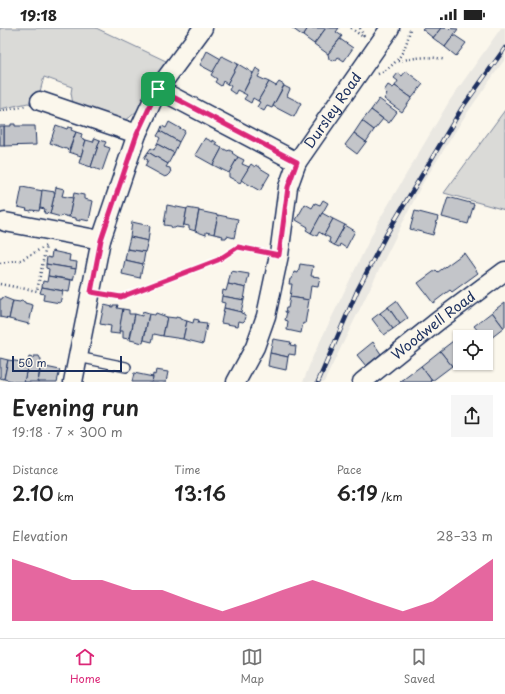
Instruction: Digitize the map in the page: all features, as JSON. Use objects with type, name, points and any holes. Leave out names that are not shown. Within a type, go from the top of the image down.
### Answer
[{"type":"street","points":[[73,382],[101,240],[137,134],[158,89],[204,28]]},
{"type":"street","name":"Dursley Road","points":[[236,382],[255,347],[266,316],[279,255],[288,187],[297,162],[390,28]]},
{"type":"street","points":[[158,89],[297,162]]},
{"type":"street","points":[[40,101],[137,134]]},
{"type":"street","points":[[6,222],[48,238],[101,240]]},
{"type":"street","name":"Woodwell Road","points":[[362,382],[438,321],[505,271]]},
{"type":"lane","points":[[78,358],[126,367]]},
{"type":"path","points":[[351,28],[365,38]]},
{"type":"path","points":[[398,61],[408,42],[410,28]]},
{"type":"path","points":[[356,78],[379,74],[398,61],[417,57],[437,57],[445,60]]},
{"type":"path","points":[[0,263],[21,260],[48,238]]},
{"type":"path","points":[[0,284],[37,291],[48,238]]},
{"type":"path","points":[[91,292],[121,297],[218,260],[238,247],[279,255]]},
{"type":"shaded area","points":[[0,28],[96,28],[166,61],[138,110],[129,118],[119,122],[73,104],[71,93],[72,87],[44,77],[36,106],[28,103],[0,109]]},
{"type":"shaded area","points":[[501,28],[505,28],[505,59],[465,116],[421,186],[324,382],[303,382],[313,356],[378,222],[450,100]]},
{"type":"shaded area","points":[[505,110],[505,210],[444,193]]},
{"type":"building","points":[[292,28],[308,28],[303,36]]},
{"type":"building","points":[[308,28],[326,28],[314,44],[303,36]]},
{"type":"building","points":[[326,28],[339,28],[336,32],[342,36],[328,54],[314,44]]},
{"type":"building","points":[[441,28],[433,38],[422,29]]},
{"type":"building","points":[[441,28],[458,29],[445,47],[433,38]]},
{"type":"building","points":[[454,35],[466,43],[456,56],[445,47]]},
{"type":"building","points":[[340,39],[353,48],[344,61],[338,57],[336,60],[332,61],[329,59],[328,54]]},
{"type":"building","points":[[207,51],[221,59],[213,72],[200,65]]},
{"type":"building","points":[[222,56],[238,64],[227,84],[223,81],[221,86],[215,82],[217,79],[211,75]]},
{"type":"building","points":[[238,64],[253,73],[243,93],[237,90],[235,94],[229,90],[231,86],[227,84]]},
{"type":"building","points":[[256,68],[261,71],[258,77],[269,82],[258,101],[253,98],[251,103],[244,99],[247,95],[243,93]]},
{"type":"building","points":[[406,71],[423,84],[412,98],[395,86],[398,81],[394,78],[398,73],[402,76]]},
{"type":"building","points":[[269,82],[276,86],[279,82],[284,85],[272,108],[267,106],[264,111],[257,107],[260,102],[258,101]]},
{"type":"building","points":[[388,85],[393,88],[395,86],[412,98],[402,112],[384,99],[387,94],[384,91]]},
{"type":"building","points":[[284,86],[290,89],[287,96],[301,103],[294,117],[273,106]]},
{"type":"building","points":[[379,99],[397,112],[389,123],[371,110]]},
{"type":"building","points":[[371,110],[383,119],[374,130],[362,121]]},
{"type":"building","points":[[362,121],[374,130],[366,142],[354,133]]},
{"type":"building","points":[[169,122],[185,131],[179,142],[160,131],[162,126],[166,128]]},
{"type":"building","points":[[11,124],[15,124],[15,126],[35,126],[36,145],[4,146],[4,126],[11,126]]},
{"type":"building","points":[[56,125],[67,129],[68,127],[72,128],[71,130],[76,132],[69,150],[50,143]]},
{"type":"building","points":[[0,126],[4,126],[4,146],[0,146]]},
{"type":"building","points":[[160,131],[179,142],[174,153],[157,144],[160,138],[157,136]]},
{"type":"building","points":[[76,132],[82,134],[81,138],[86,140],[81,156],[69,152]]},
{"type":"building","points":[[354,133],[366,142],[357,154],[345,145]]},
{"type":"building","points":[[95,138],[100,140],[91,167],[79,163],[86,140],[93,142]]},
{"type":"building","points":[[205,138],[213,142],[213,140],[217,143],[216,145],[222,148],[213,165],[195,155]]},
{"type":"building","points":[[100,140],[106,142],[104,146],[110,148],[102,171],[91,167]]},
{"type":"building","points":[[157,144],[174,153],[168,164],[148,152],[151,148],[154,150]]},
{"type":"building","points":[[222,148],[233,152],[232,153],[238,157],[229,173],[213,165]]},
{"type":"building","points":[[148,152],[168,164],[166,167],[170,168],[171,173],[168,176],[165,177],[145,166],[148,160],[144,158]]},
{"type":"building","points":[[238,157],[244,160],[242,164],[249,167],[240,183],[229,177],[229,173]]},
{"type":"building","points":[[251,164],[255,167],[256,165],[260,167],[270,174],[260,191],[241,180]]},
{"type":"building","points":[[22,187],[43,191],[39,211],[31,211],[18,207]]},
{"type":"building","points":[[56,187],[64,189],[62,196],[73,198],[69,217],[62,215],[61,217],[50,214]]},
{"type":"building","points":[[42,190],[55,192],[50,214],[44,213],[45,209],[40,208]]},
{"type":"building","points":[[74,193],[84,195],[84,199],[93,201],[89,221],[80,219],[80,221],[76,220],[76,218],[69,217]]},
{"type":"building","points":[[448,197],[474,204],[468,224],[442,217]]},
{"type":"building","points":[[323,200],[328,203],[311,233],[306,230],[308,227],[296,220],[305,204],[312,208],[315,203],[320,205]]},
{"type":"building","points":[[167,205],[187,209],[183,228],[172,228],[171,226],[164,225]]},
{"type":"building","points":[[187,208],[199,210],[195,231],[189,229],[189,226],[184,225]]},
{"type":"building","points":[[199,211],[218,215],[214,234],[206,232],[206,235],[195,231]]},
{"type":"building","points":[[415,211],[438,217],[433,235],[410,229]]},
{"type":"building","points":[[322,213],[333,219],[324,235],[319,232],[317,236],[311,233]]},
{"type":"building","points":[[218,215],[238,219],[234,238],[227,236],[226,238],[222,238],[223,236],[214,234]]},
{"type":"building","points":[[333,219],[345,225],[334,245],[329,242],[330,238],[324,235]]},
{"type":"building","points":[[132,222],[150,226],[148,241],[130,237]]},
{"type":"building","points":[[345,225],[355,231],[346,248],[340,244],[339,247],[334,245]]},
{"type":"building","points":[[130,237],[148,241],[145,252],[127,249]]},
{"type":"building","points":[[127,249],[145,252],[143,264],[125,260]]},
{"type":"building","points":[[52,251],[70,255],[69,261],[77,262],[76,269],[46,264],[47,257],[51,258]]},
{"type":"building","points":[[464,253],[478,273],[452,292],[450,290],[433,303],[418,283],[436,270],[438,272]]},
{"type":"building","points":[[125,260],[143,264],[140,278],[122,274]]},
{"type":"building","points":[[46,264],[76,269],[73,280],[48,276],[49,269],[46,268]]},
{"type":"building","points":[[300,264],[313,266],[311,276],[320,277],[318,287],[311,286],[309,300],[290,297],[292,284],[289,284],[290,279],[292,279],[294,272],[298,273]]},
{"type":"building","points":[[231,271],[249,274],[246,288],[228,284]]},
{"type":"building","points":[[48,276],[71,280],[69,292],[42,287],[43,281],[47,282]]},
{"type":"building","points":[[228,284],[246,288],[244,300],[222,296],[223,290],[226,291]]},
{"type":"building","points":[[42,287],[63,291],[60,303],[43,300],[44,294],[40,293]]},
{"type":"building","points":[[222,296],[244,300],[241,312],[224,308],[225,303],[221,302]]},
{"type":"building","points":[[3,297],[13,301],[9,319],[0,317],[0,299]]},
{"type":"building","points":[[290,297],[309,300],[305,324],[303,323],[301,333],[287,330],[288,321],[285,320],[287,312],[285,312],[286,308],[288,308]]},
{"type":"building","points":[[13,301],[21,301],[33,305],[29,324],[9,319]]},
{"type":"building","points":[[396,301],[408,318],[400,324],[388,307]]},
{"type":"building","points":[[505,302],[505,327],[504,328],[492,312]]},
{"type":"building","points":[[104,305],[113,307],[113,305],[118,305],[117,308],[123,309],[119,334],[110,333],[111,326],[100,324]]},
{"type":"building","points":[[388,307],[400,324],[393,329],[380,313]]},
{"type":"building","points":[[224,308],[241,312],[246,317],[245,320],[243,322],[239,321],[238,326],[221,323]]},
{"type":"building","points":[[123,309],[129,310],[129,314],[135,314],[130,337],[128,339],[123,338],[123,331],[119,331]]},
{"type":"building","points":[[143,312],[149,314],[143,343],[130,340],[135,314],[142,316]]},
{"type":"building","points":[[492,312],[504,328],[493,337],[493,330],[477,330],[474,326]]},
{"type":"building","points":[[156,313],[167,317],[163,336],[154,334],[152,342],[144,340],[149,314],[155,315]]},
{"type":"building","points":[[380,313],[393,329],[384,335],[372,319]]},
{"type":"building","points":[[167,317],[176,317],[187,321],[183,339],[163,336]]},
{"type":"building","points":[[194,319],[199,320],[198,323],[207,324],[203,344],[183,339],[187,321],[193,323]]},
{"type":"building","points":[[273,339],[291,342],[290,345],[296,346],[295,355],[289,354],[288,357],[270,353]]},
{"type":"building","points":[[453,341],[452,366],[440,351]]},
{"type":"building","points":[[373,342],[381,354],[366,366],[357,355]]},
{"type":"building","points":[[440,351],[452,366],[432,381],[421,366]]},
{"type":"building","points":[[270,353],[288,357],[286,370],[268,366]]},
{"type":"building","points":[[34,356],[39,356],[41,360],[38,382],[24,382],[29,357],[33,358]]},
{"type":"building","points":[[0,358],[8,360],[4,379],[0,378]]},
{"type":"building","points":[[8,360],[28,363],[24,382],[12,382],[4,379]]},
{"type":"building","points":[[41,366],[60,370],[57,382],[38,382]]},
{"type":"building","points":[[421,366],[432,381],[431,382],[400,382]]},
{"type":"building","points":[[156,370],[168,372],[166,382],[152,382],[153,374],[155,375]]},
{"type":"building","points":[[134,373],[153,377],[152,382],[132,382]]},
{"type":"railway","points":[[318,382],[358,289],[386,235],[462,108],[505,48]]},
{"type":"route","points":[[158,89],[297,162],[288,187],[279,255],[238,247],[218,260],[121,297],[91,292],[101,240],[137,134],[158,89]]}]
